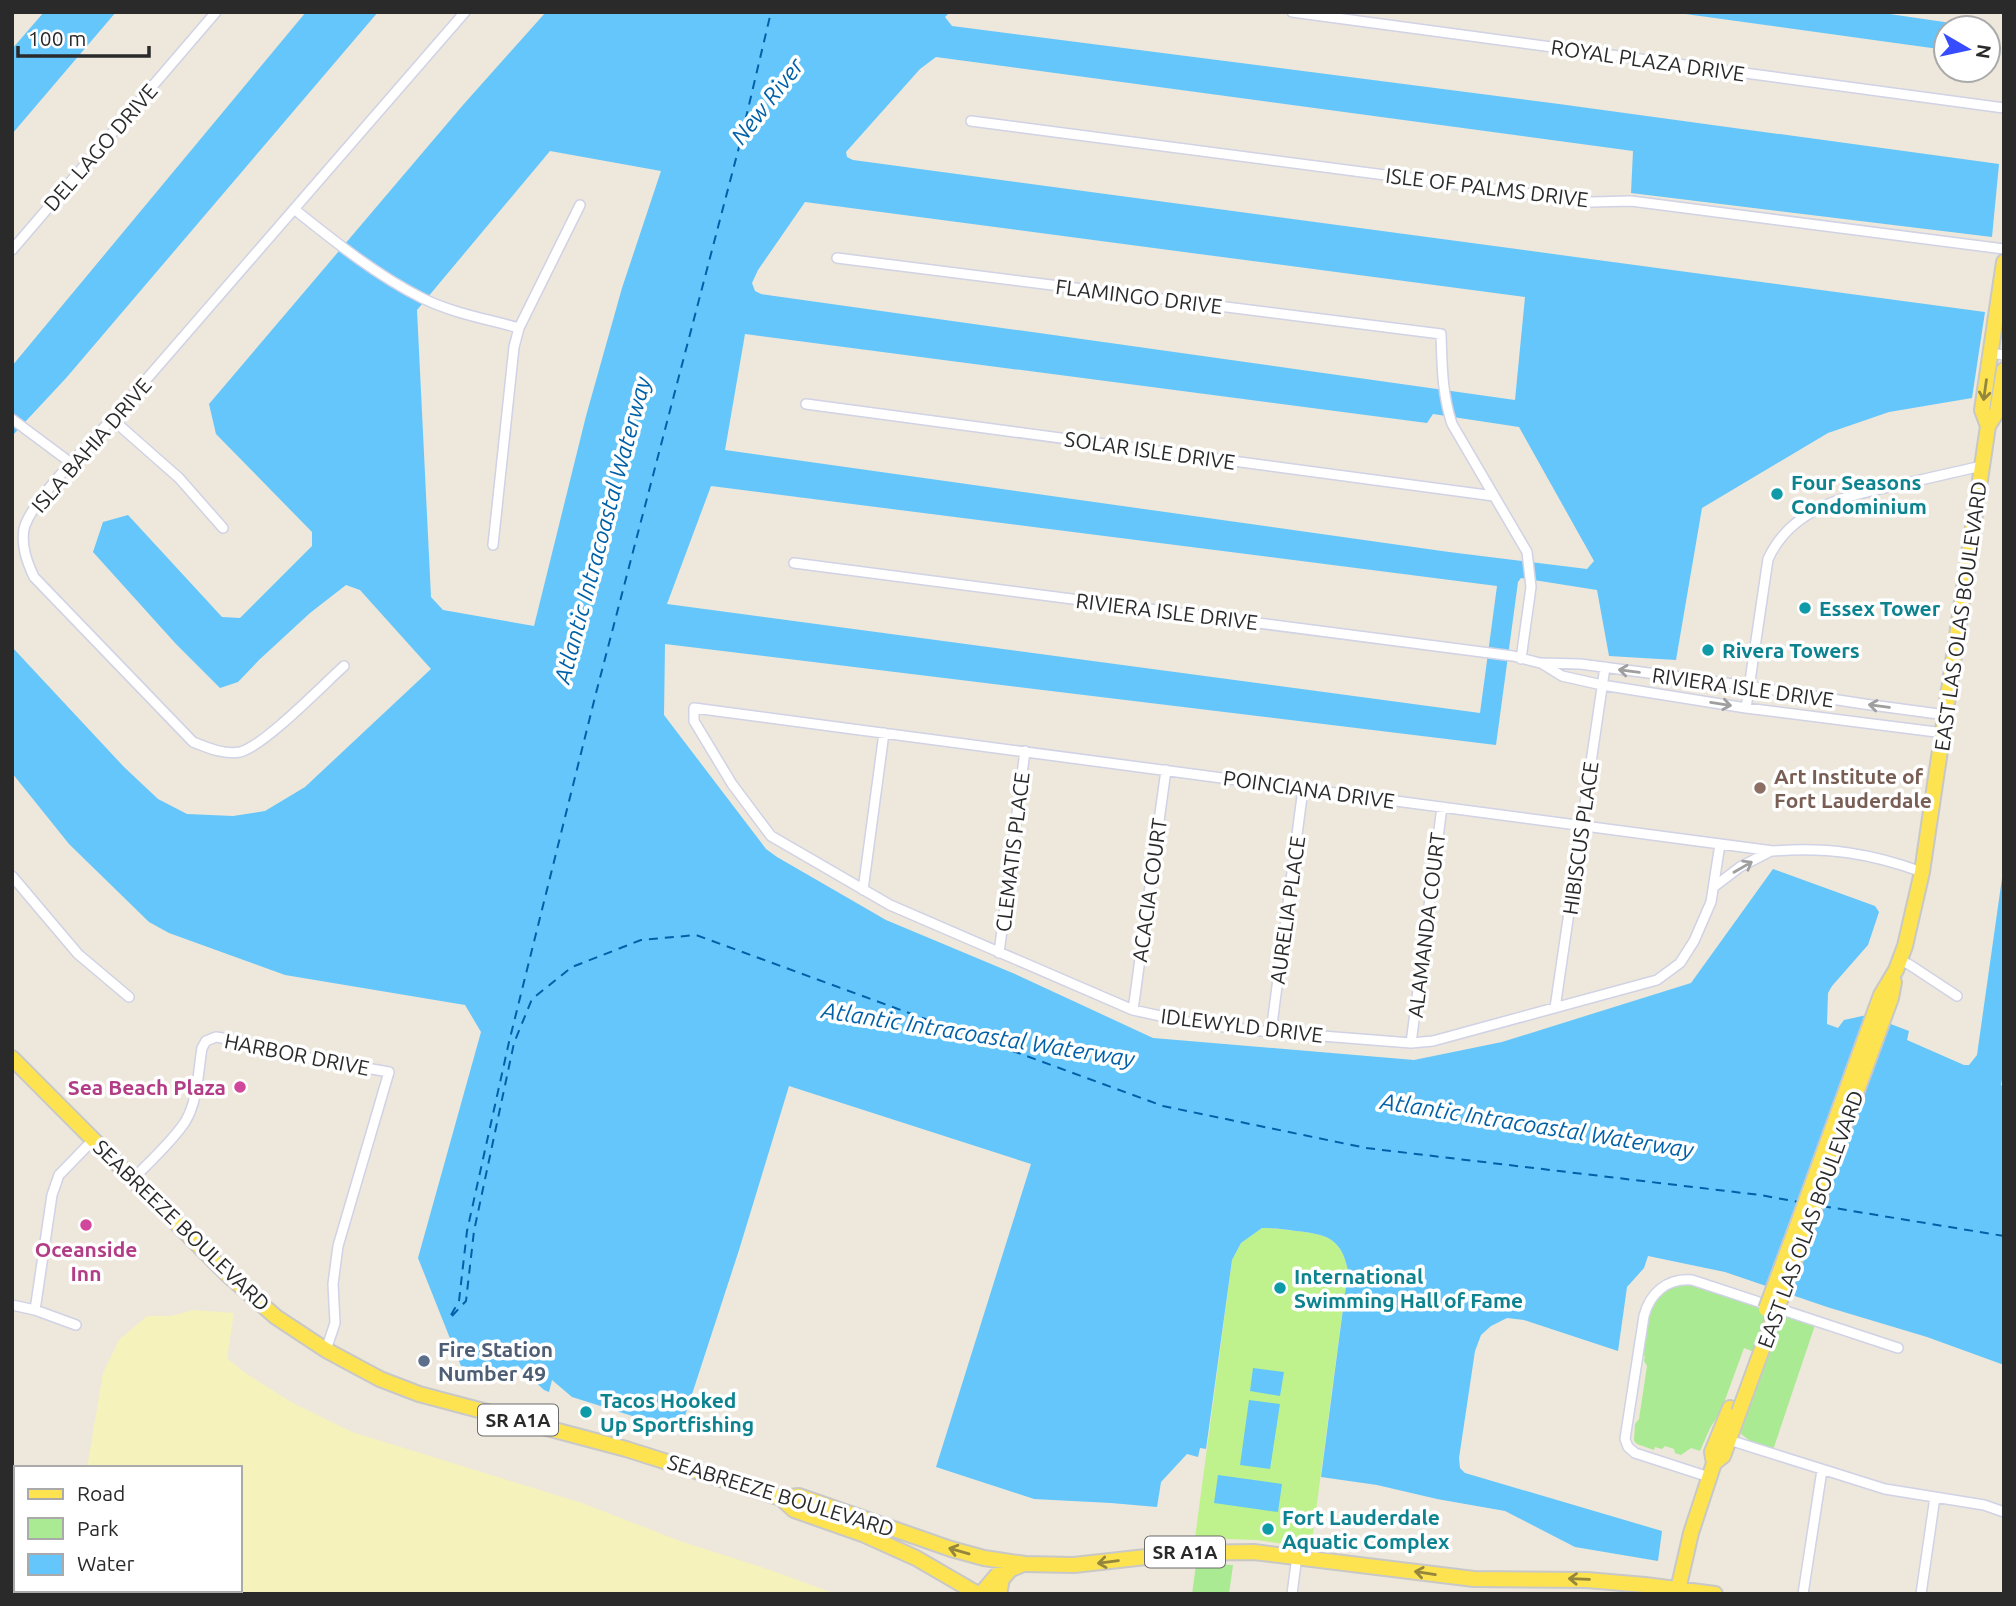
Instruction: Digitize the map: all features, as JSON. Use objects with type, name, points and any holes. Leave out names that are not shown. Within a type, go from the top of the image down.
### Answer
[{"type":"main road","name":"EAST LAS OLAS BOULEVARD","points":[[1988,426],[1982,410],[1997,354],[2004,262]]},
{"type":"main road","name":"EAST LAS OLAS BOULEVARD","points":[[1677,1591],[1691,1532],[1711,1470],[1712,1452],[1734,1410],[1910,927],[1922,872],[1947,715],[1988,426],[1997,412],[2004,370]]},
{"type":"main road","name":"SEABREEZE BOULEVARD","points":[[12,1058],[254,1299],[326,1350],[380,1379],[419,1394],[598,1441],[781,1498],[799,1496],[951,1549],[1019,1566],[1082,1565],[1171,1553],[1254,1552],[1475,1579],[1587,1580],[1677,1591]]},
{"type":"main road","name":"EAST LAS OLAS BOULEVARD","points":[[1711,1470],[1723,1456],[1729,1440],[1734,1410]]},
{"type":"main road","name":"SR A1A","points":[[781,1498],[794,1510],[866,1535],[916,1558],[980,1594]]},
{"type":"main road","points":[[980,1594],[998,1574],[1019,1566]]},
{"type":"main road","points":[[999,1594],[1002,1580],[1019,1566]]},
{"type":"main road","name":"SR A1A","points":[[1677,1591],[1715,1594]]},
{"type":"street","name":"DEL LAGO DRIVE","points":[[12,250],[216,12]]},
{"type":"street","name":"ISLA BAHIA DRIVE","points":[[344,666],[259,743],[242,752],[225,753],[193,742],[34,577],[27,561],[24,529],[30,514],[71,463],[113,419],[465,12]]},
{"type":"street","name":"ROYAL PLAZA DRIVE","points":[[1292,12],[2004,108]]},
{"type":"street","name":"ISLE OF PALMS DRIVE","points":[[971,121],[1592,202],[1631,201],[2004,249]]},
{"type":"street","points":[[493,545],[514,347],[519,328],[580,205]]},
{"type":"street","points":[[294,209],[337,243],[421,298],[519,328]]},
{"type":"street","name":"FLAMINGO DRIVE","points":[[837,258],[1441,334],[1445,404],[1452,425],[1494,496]]},
{"type":"street","name":"SOLAR ISLE DRIVE","points":[[806,404],[1494,496]]},
{"type":"street","points":[[12,418],[71,463]]},
{"type":"street","points":[[113,419],[179,478],[223,528]]},
{"type":"street","points":[[1746,708],[1768,559],[1776,543],[1793,525],[1822,505],[1859,493],[1982,466]]},
{"type":"street","points":[[1494,496],[1527,552],[1531,587],[1517,658]]},
{"type":"street","name":"RIVIERA ISLE DRIVE","points":[[794,563],[1482,652],[1539,663],[1605,667],[1947,715]]},
{"type":"street","name":"RIVIERA ISLE DRIVE","points":[[1539,663],[1562,676],[1602,685],[1746,708],[1944,733]]},
{"type":"street","name":"HIBISCUS PLACE","points":[[1555,1008],[1605,667]]},
{"type":"street","name":"POINCIANA DRIVE","points":[[694,708],[1773,851],[1855,852],[1922,872]]},
{"type":"street","name":"IDLEWYLD DRIVE","points":[[694,708],[694,721],[700,732],[732,784],[771,836],[890,905],[1133,1010],[1197,1024],[1411,1043],[1433,1041],[1657,980],[1680,963],[1694,941],[1711,902],[1720,844]]},
{"type":"street","points":[[863,890],[884,733]]},
{"type":"street","name":"CLEMATIS PLACE","points":[[999,953],[1025,751]]},
{"type":"street","name":"ACACIA COURT","points":[[1133,1010],[1166,770]]},
{"type":"street","name":"AURELIA PLACE","points":[[1271,1032],[1303,789]]},
{"type":"street","name":"ALAMANDA COURT","points":[[1411,1043],[1442,807]]},
{"type":"street","points":[[1715,886],[1740,867],[1773,851]]},
{"type":"street","points":[[12,876],[78,954],[129,997]]},
{"type":"street","points":[[1898,965],[1910,965],[1957,996]]},
{"type":"street","name":"HARBOR DRIVE","points":[[134,1178],[173,1138],[186,1120],[193,1101],[202,1048],[206,1041],[216,1037],[240,1041],[286,1054],[389,1072],[338,1246],[333,1284],[335,1323],[326,1350]]},
{"type":"street","points":[[35,1310],[52,1195],[59,1175],[94,1139]]},
{"type":"street","points":[[1711,1470],[1639,1454],[1631,1450],[1625,1439],[1644,1316],[1648,1303],[1661,1288],[1679,1280],[1692,1280],[1898,1348]]},
{"type":"street","points":[[12,1305],[76,1325]]},
{"type":"street","points":[[1729,1440],[1885,1489],[1984,1505],[2004,1512]]},
{"type":"street","points":[[1803,1594],[1822,1470]]},
{"type":"street","points":[[1921,1594],[1935,1497]]},
{"type":"street","points":[[1292,1594],[1297,1556]]},
{"type":"green space","points":[[1262,1228],[1324,1236],[1342,1251],[1348,1271],[1311,1548],[1257,1540],[1195,1538],[1232,1260],[1241,1243]]},
{"type":"green space","points":[[1678,1285],[1694,1286],[1815,1325],[1773,1450],[1753,1443],[1741,1434],[1742,1422],[1767,1357],[1744,1348],[1721,1411],[1700,1451],[1691,1448],[1681,1455],[1665,1446],[1662,1449],[1655,1447],[1654,1450],[1634,1441],[1647,1366],[1645,1356],[1642,1355],[1646,1322],[1659,1297]]},
{"type":"green space","points":[[1196,1565],[1233,1565],[1229,1594],[1192,1594]]},
{"type":"sand","points":[[193,1310],[234,1313],[227,1358],[291,1402],[352,1432],[582,1503],[680,1541],[836,1594],[216,1592],[242,1592],[242,1466],[87,1466],[103,1373],[119,1340],[147,1316],[171,1316]]},
{"type":"water","points":[[44,12],[116,12],[12,134],[12,49]]},
{"type":"water","points":[[306,12],[378,12],[67,377],[12,436],[12,366]]},
{"type":"water","points":[[546,12],[950,12],[945,17],[952,26],[1999,164],[1992,237],[1631,193],[1633,151],[936,57],[920,69],[846,152],[847,157],[853,160],[1985,312],[1972,398],[1889,412],[1828,433],[1702,508],[1676,660],[1609,656],[1597,590],[1521,578],[1518,582],[1496,745],[665,644],[664,715],[766,849],[777,857],[886,920],[1015,974],[1153,1038],[1414,1060],[1502,1042],[1691,983],[1773,869],[1875,906],[1879,912],[1868,945],[1828,993],[1827,1024],[1838,1028],[1844,1020],[1867,1015],[1909,1031],[1907,1040],[1969,1065],[1977,1055],[2004,864],[2004,1068],[2001,1085],[2004,1087],[2004,1365],[1927,1337],[1725,1272],[1648,1256],[1644,1268],[1627,1287],[1618,1351],[1524,1320],[1507,1318],[1481,1335],[1475,1351],[1459,1458],[1460,1468],[1465,1473],[1662,1531],[1658,1561],[1575,1547],[1505,1511],[1377,1485],[1321,1477],[1348,1271],[1342,1251],[1324,1236],[1262,1228],[1241,1243],[1232,1260],[1206,1449],[1200,1448],[1198,1457],[1187,1454],[1161,1482],[1157,1507],[1034,1499],[936,1467],[1031,1164],[789,1086],[680,1431],[572,1397],[552,1380],[549,1392],[544,1390],[517,1365],[513,1382],[461,1366],[418,1258],[481,1032],[465,1005],[285,975],[169,933],[149,922],[69,844],[12,773],[12,647],[124,767],[158,799],[187,814],[233,816],[265,811],[305,787],[431,669],[360,590],[346,585],[310,613],[238,682],[220,688],[176,644],[93,552],[103,522],[128,515],[222,617],[240,618],[312,546],[312,532],[216,434],[209,404],[463,105]],"holes":[[[550,151],[661,171],[622,288],[586,416],[534,626],[443,610],[431,597],[417,310]],[[805,202],[1525,297],[1515,400],[761,294],[755,291],[752,283]],[[745,334],[1427,423],[1433,414],[1519,427],[1594,561],[1587,569],[1449,552],[725,450]],[[711,486],[1497,586],[1480,713],[667,604]]]},
{"type":"water","points":[[1671,12],[1876,12],[1932,20],[1932,48]]},
{"type":"water","points":[[1253,1368],[1284,1372],[1280,1396],[1250,1391]]},
{"type":"water","points":[[1249,1400],[1280,1404],[1270,1469],[1240,1465]]},
{"type":"water","points":[[1218,1475],[1282,1484],[1278,1512],[1214,1503]]},
{"type":"water","points":[[12,1566],[14,1592],[226,1594],[12,1594]]},
{"type":"ferry route","points":[[451,1315],[459,1301],[467,1231],[509,1042],[596,693],[739,147],[771,12]]},
{"type":"ferry route","points":[[452,1316],[466,1301],[474,1231],[514,1043],[532,999],[572,967],[641,940],[696,935],[1163,1106],[1366,1148],[1760,1195],[1799,1202]]},
{"type":"ferry route","points":[[1822,1206],[2004,1236]]},
{"type":"place","name":"Four Seasons Condominium","points":[[1777,494]]},
{"type":"place","name":"Essex Tower","points":[[1805,608]]},
{"type":"place","name":"Rivera Towers","points":[[1708,650]]},
{"type":"place","name":"Art Institute of Fort Lauderdale","points":[[1760,788]]},
{"type":"place","name":"Sea Beach Plaza","points":[[240,1087]]},
{"type":"place","name":"Oceanside Inn","points":[[86,1225]]},
{"type":"place","name":"International Swimming Hall of Fame","points":[[1280,1288]]},
{"type":"place","name":"Fire Station Number 49","points":[[424,1361]]},
{"type":"place","name":"Tacos Hooked Up Sportfishing","points":[[586,1412]]},
{"type":"place","name":"Fort Lauderdale Aquatic Complex","points":[[1268,1529]]},
{"type":"water label","name":"New River","points":[[767,101]]},
{"type":"water label","name":"Atlantic Intracoastal Waterway","points":[[602,530]]},
{"type":"water label","name":"Atlantic Intracoastal Waterway","points":[[978,1034]]},
{"type":"water label","name":"Atlantic Intracoastal Waterway","points":[[1537,1125]]}]
